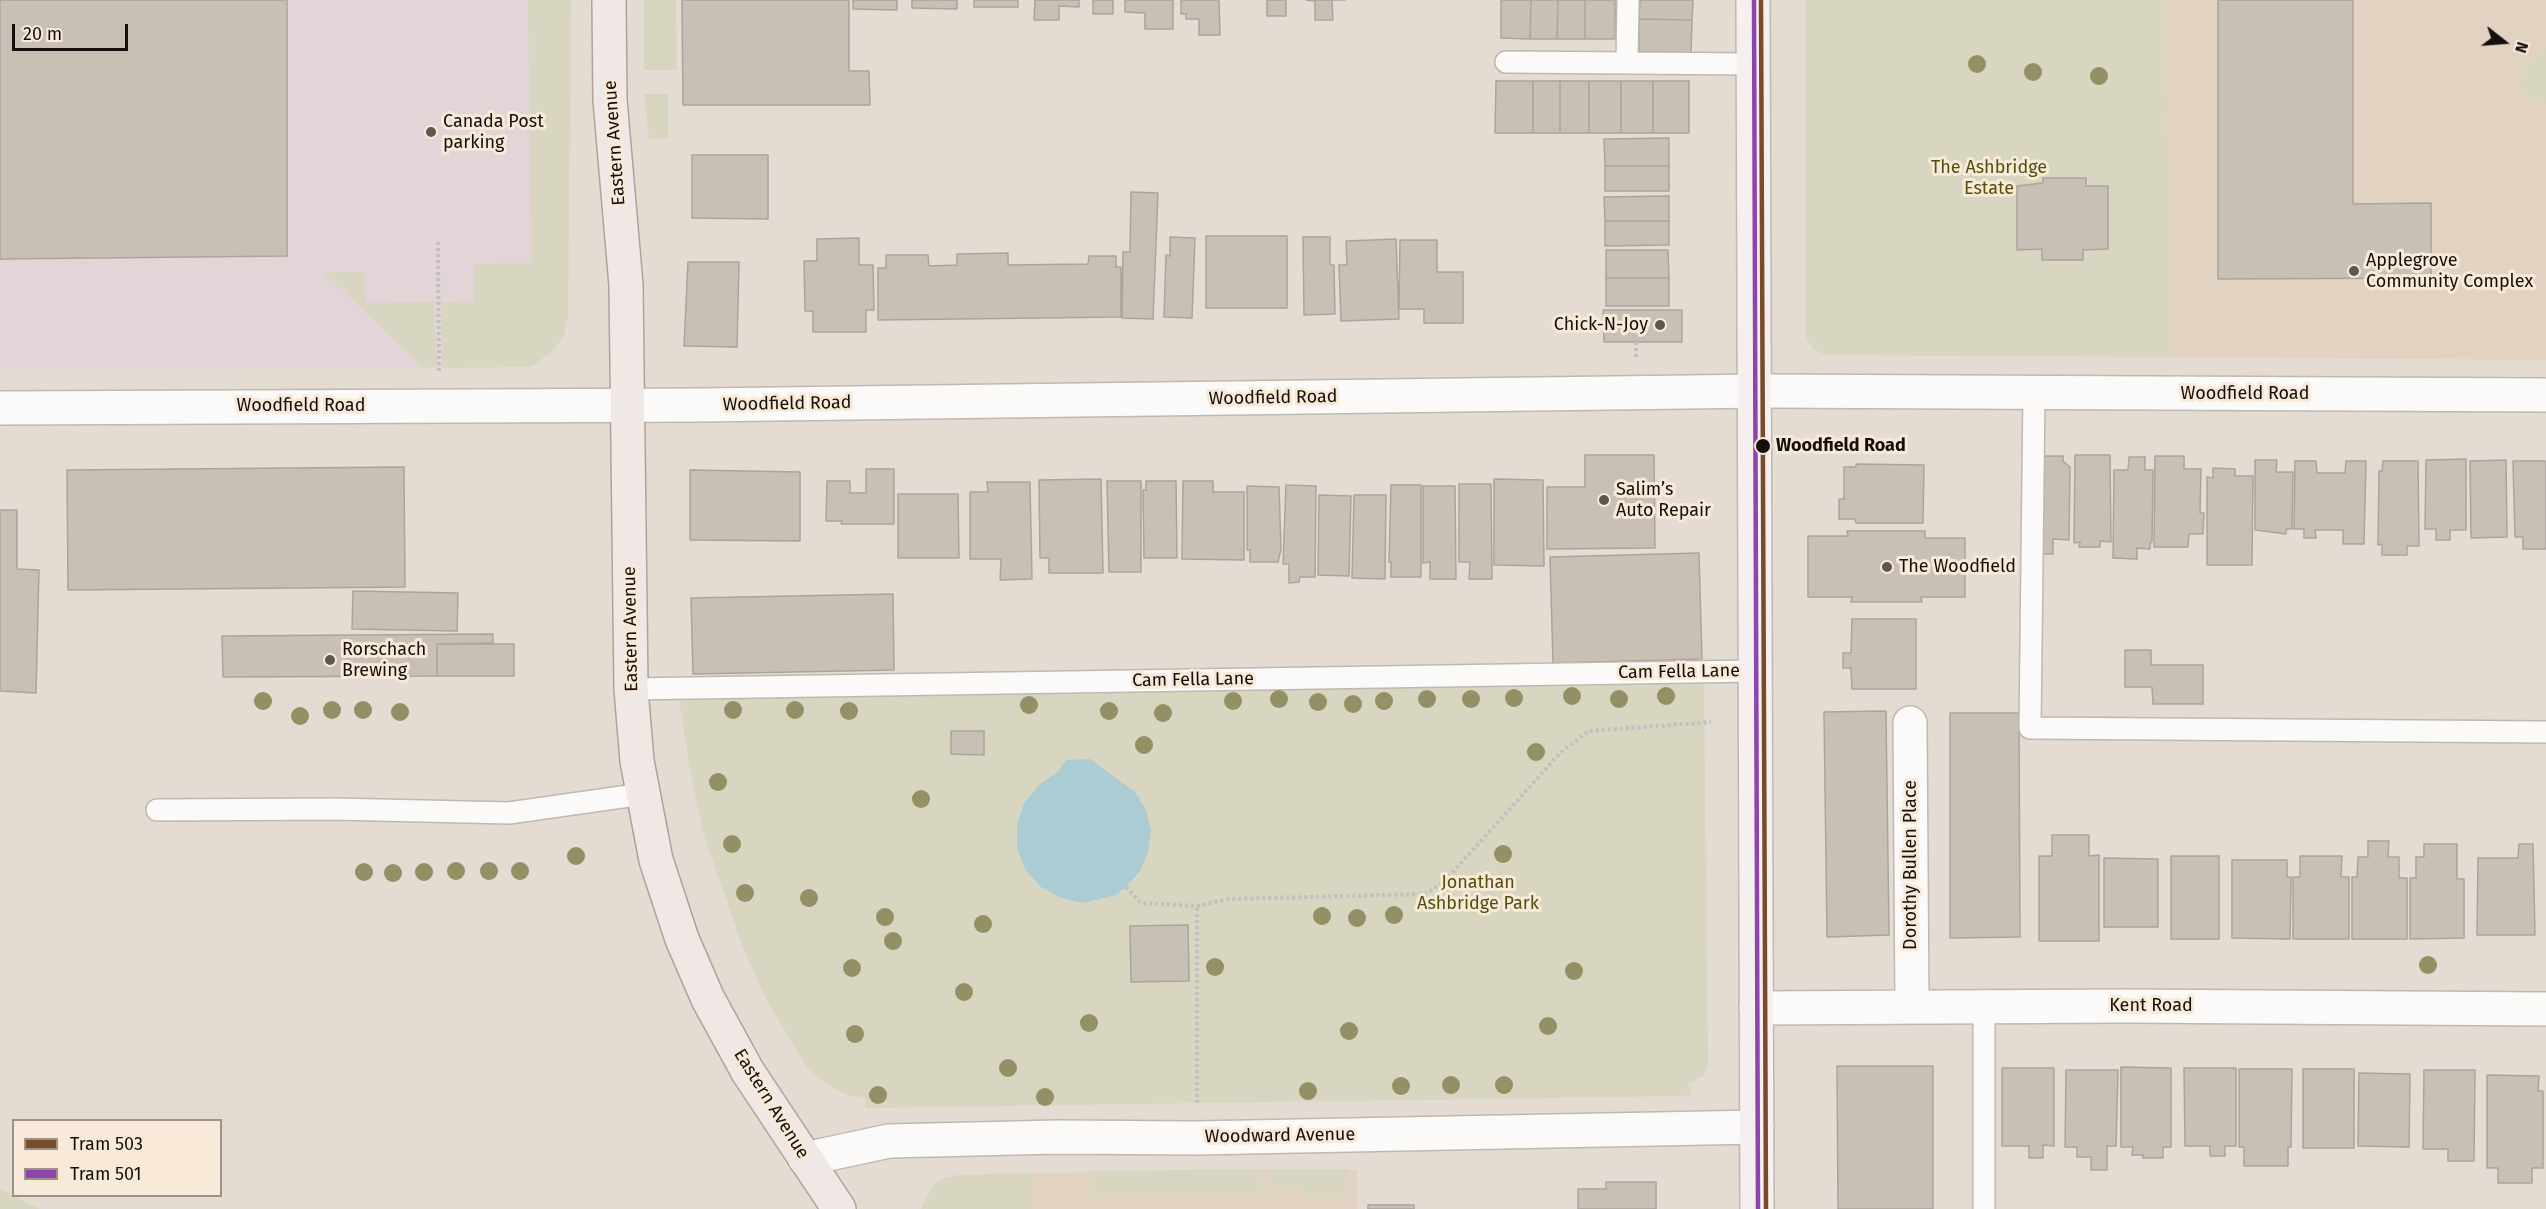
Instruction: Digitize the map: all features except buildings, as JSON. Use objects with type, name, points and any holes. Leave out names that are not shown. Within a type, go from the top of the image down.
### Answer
[{"type":"main road","name":"Eastern Avenue","points":[[609,0],[610,100],[626,285],[632,689],[637,761],[643,794],[656,860],[682,939],[708,999],[747,1072],[839,1209]]},
{"type":"main road","points":[[1753,0],[1757,1209]]},
{"type":"street","name":"Woodfield Road","points":[[0,408],[1703,394],[1754,391],[2546,395]]},
{"type":"street","name":"Dorothy Bullen Place","points":[[1910,723],[1912,1007]]},
{"type":"street","name":"Kent Road","points":[[1756,1008],[2546,1009]]},
{"type":"street","name":"Woodward Avenue","points":[[805,1159],[890,1141],[1057,1137],[1197,1138],[1757,1126]]},
{"type":"lane","points":[[1627,63],[1628,0]]},
{"type":"lane","points":[[1506,62],[1753,64]]},
{"type":"lane","points":[[2034,392],[2030,728],[2546,732]]},
{"type":"lane","name":"Cam Fella Lane","points":[[632,689],[1754,671]]},
{"type":"lane","points":[[157,810],[335,809],[508,813],[643,794]]},
{"type":"lane","points":[[1984,1007],[1984,1209]]},
{"type":"path","points":[[438,242],[439,372]]},
{"type":"path","points":[[1126,887],[1141,903],[1197,906],[1229,898],[1425,894],[1444,882],[1561,752],[1589,731],[1711,722]]},
{"type":"path","points":[[1197,906],[1197,1103]]},
{"type":"shaded area","points":[[0,0],[571,0],[568,317],[559,344],[531,367],[0,369]]},
{"type":"shaded area","points":[[2165,0],[2546,0],[2546,360],[2172,357]]},
{"type":"shaded area","points":[[1261,1169],[1357,1170],[1358,1209],[921,1209],[933,1185],[945,1178],[958,1175]]},
{"type":"green space","points":[[528,0],[571,0],[568,317],[564,335],[550,353],[531,367],[442,368],[442,302],[474,301],[475,264],[532,263]]},
{"type":"green space","points":[[644,0],[676,0],[677,70],[644,70]]},
{"type":"green space","name":"The Ashbridge Estate","points":[[1806,0],[2165,0],[2172,357],[1826,355],[1813,349],[1806,337]]},
{"type":"green space","points":[[2543,49],[2546,49],[2546,104],[2533,99],[2521,89],[2524,70]]},
{"type":"green space","points":[[644,94],[668,94],[668,138],[649,139]]},
{"type":"green space","points":[[324,272],[364,272],[365,303],[434,302],[436,367],[423,368]]},
{"type":"green space","name":"Jonathan Ashbridge Park","points":[[1704,683],[1708,1067],[1703,1076],[1688,1084],[1691,1095],[1683,1096],[865,1108],[866,1099],[847,1095],[828,1085],[808,1069],[767,1001],[743,948],[703,832],[679,699]]},
{"type":"green space","points":[[1261,1169],[1261,1195],[1090,1197],[1090,1171]]},
{"type":"green space","points":[[1270,1169],[1347,1169],[1345,1198],[1303,1198],[1301,1187],[1270,1187]]},
{"type":"green space","points":[[1031,1173],[1032,1209],[921,1209],[933,1185],[945,1178],[958,1175]]},
{"type":"green space","points":[[0,1189],[40,1209],[0,1209]]},
{"type":"water","points":[[1090,759],[1135,792],[1146,810],[1151,831],[1148,852],[1140,871],[1126,887],[1116,895],[1083,903],[1061,898],[1041,887],[1025,869],[1017,848],[1017,825],[1024,803],[1039,785],[1056,773],[1067,760]]},
{"type":"tram line","name":"501","points":[[1754,0],[1758,1209]]},
{"type":"tram line","name":"503","points":[[1761,0],[1766,1209]]},
{"type":"place","name":"Canada Post parking","points":[[431,132]]},
{"type":"place","name":"Applegrove Community Complex","points":[[2354,271]]},
{"type":"place","name":"Chick-N-Joy","points":[[1660,325]]},
{"type":"place","name":"Woodfield Road","points":[[1763,446]]},
{"type":"place","name":"Salim’s Auto Repair","points":[[1604,500]]},
{"type":"place","name":"The Woodfield","points":[[1887,567]]},
{"type":"place","name":"Rorschach Brewing","points":[[330,660]]}]
